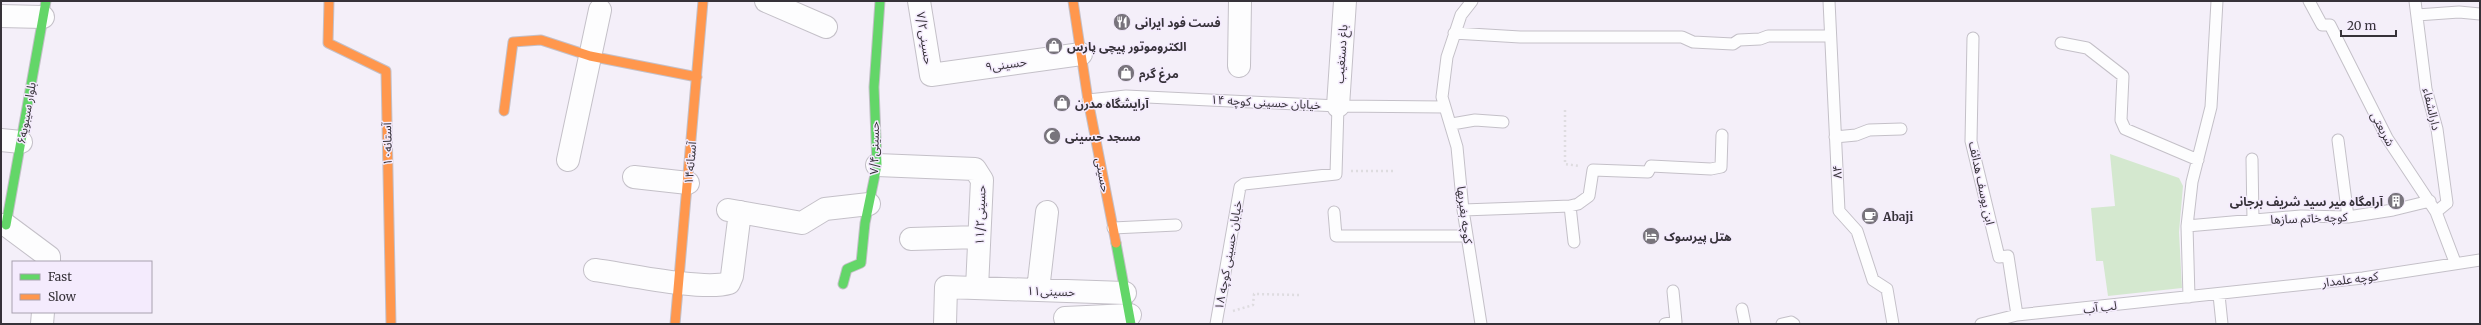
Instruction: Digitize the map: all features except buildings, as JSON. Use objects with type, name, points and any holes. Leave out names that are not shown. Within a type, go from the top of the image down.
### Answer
[{"type":"street","name":"آستانه۱۰","points":[[329,1],[328,43],[386,71],[391,324]]},
{"type":"street","name":"آستانه۱۴","points":[[675,324],[703,1]]},
{"type":"street","points":[[766,1],[826,27]]},
{"type":"street","name":"حسینی۷/۴","points":[[842,284],[846,269],[862,263],[869,204],[877,166],[874,87],[880,1]]},
{"type":"street","name":"حسینی۷/۲","points":[[920,1],[931,74]]},
{"type":"street","name":"حسینی","points":[[1073,1],[1088,100],[1130,319]]},
{"type":"street","points":[[1239,66],[1240,1]]},
{"type":"street","name":"باغ دستغیب","points":[[1338,106],[1345,1]]},
{"type":"street","points":[[1,16],[45,9]]},
{"type":"street","name":"۶بلوار سیبویه","points":[[4,225],[11,141],[45,9]]},
{"type":"street","points":[[568,160],[600,10]]},
{"type":"street","points":[[504,111],[513,42],[541,40],[590,56],[697,77]]},
{"type":"street","name":"حسینی۹","points":[[931,74],[1081,54]]},
{"type":"street","name":"حسینی۱۱/۲","points":[[877,166],[975,169],[982,180],[977,288]]},
{"type":"street","points":[[634,177],[688,183]]},
{"type":"street","points":[[595,270],[678,282],[721,285],[729,283],[732,276],[734,211],[802,223],[825,209],[869,204]]},
{"type":"street","points":[[1038,290],[1047,212]]},
{"type":"street","points":[[4,225],[49,257],[49,261]]},
{"type":"street","points":[[911,239],[979,237]]},
{"type":"street","name":"حسینی۱۱","points":[[945,324],[946,287],[1126,293]]},
{"type":"street","points":[[42,324],[43,313]]},
{"type":"street","points":[[1065,318],[1130,319]]},
{"type":"lane","points":[[1444,107],[1442,96],[1447,57],[1461,16],[1472,1]]},
{"type":"lane","name":"۸۴","points":[[1829,1],[1839,211],[1857,231],[1873,280],[1887,289],[1893,324]]},
{"type":"lane","points":[[2189,297],[2187,226],[2198,160],[2211,107],[2216,1]]},
{"type":"lane","name":"شریعتی","points":[[2309,1],[2322,25],[2330,25],[2387,138],[2430,201],[2436,212],[2455,262]]},
{"type":"lane","name":"دارالشفاء","points":[[2415,1],[2426,89],[2437,129],[2447,203],[2436,212]]},
{"type":"lane","points":[[2417,15],[2459,12],[2480,14]]},
{"type":"lane","points":[[1454,33],[1520,37],[1682,37],[1693,42],[1733,44],[1739,40],[1760,39],[1768,36],[1830,36]]},
{"type":"lane","name":"ابن یوسف هدائف","points":[[1973,38],[1971,141],[1999,257],[2008,256],[2017,315]]},
{"type":"lane","points":[[2061,43],[2087,48],[2123,76],[2121,120],[2125,129],[2198,160]]},
{"type":"lane","name":"خیابان حسینی کوچه ۱۴","points":[[1088,100],[1126,96],[1338,106],[1444,107]]},
{"type":"lane","points":[[1336,173],[1338,106]]},
{"type":"lane","name":"کوچه بغیریها","points":[[1444,107],[1452,124],[1458,148],[1463,210],[1482,324]]},
{"type":"lane","points":[[1452,124],[1475,120],[1503,122]]},
{"type":"lane","points":[[1835,137],[1856,135],[1869,130],[1901,129]]},
{"type":"lane","points":[[1463,210],[1570,206],[1578,204],[1589,196],[1593,170],[1648,172],[1651,166],[1710,169],[1721,167],[1722,135]]},
{"type":"lane","points":[[2338,140],[2348,217]]},
{"type":"lane","points":[[2252,159],[2253,220]]},
{"type":"lane","name":"خیابان حسینی کوچه ۱۸","points":[[1217,320],[1240,187],[1244,184],[1336,173]]},
{"type":"lane","name":"کوچه خاتم سازها","points":[[2187,226],[2301,216],[2348,217],[2393,210],[2430,201]]},
{"type":"lane","points":[[1570,206],[1574,242]]},
{"type":"lane","points":[[1334,212],[1336,236],[1467,236]]},
{"type":"lane","points":[[1113,228],[1176,225]]},
{"type":"lane","name":"کوچه علمدار","points":[[2219,295],[2424,270],[2455,262],[2480,260]]},
{"type":"lane","points":[[1664,324],[1676,322],[1673,291]]},
{"type":"lane","points":[[2219,295],[2222,324]]},
{"type":"lane","name":"لب آب","points":[[1981,324],[2017,315],[2219,295]]},
{"type":"lane","points":[[1742,310],[1745,324]]},
{"type":"lane","points":[[1782,324],[1791,322],[1794,324]]},
{"type":"path","points":[[1565,110],[1565,164],[1588,167],[1593,170]]},
{"type":"path","points":[[1336,173],[1393,171]]},
{"type":"path","points":[[1217,320],[1253,305],[1254,294],[1298,295]]},
{"type":"green space","points":[[2110,154],[2179,178],[2183,186],[2179,232],[2182,288],[2108,296],[2103,261],[2096,261],[2091,208],[2115,206]]},
{"type":"traffic: fast","points":[[6,225],[46,1]]},
{"type":"traffic: fast","points":[[843,284],[847,269],[861,263],[865,223],[877,165],[874,87],[880,1]]},
{"type":"traffic: fast","points":[[1116,243],[1131,324]]},
{"type":"traffic: slow","points":[[329,1],[328,43],[386,71],[391,324]]},
{"type":"traffic: slow","points":[[675,324],[703,1]]},
{"type":"traffic: slow","points":[[1073,1],[1088,100],[1116,243]]},
{"type":"traffic: slow","points":[[504,111],[513,42],[541,40],[590,56],[697,77]]},
{"type":"place","name":"فست فود ایرانی","points":[[1122,22]]},
{"type":"place","name":"الکتروموتور پیچی پارس","points":[[1054,46]]},
{"type":"place","name":"مرغ گرم","points":[[1126,73]]},
{"type":"place","name":"آرایشگاه مدرن","points":[[1062,103]]},
{"type":"place","name":"مسجد حسینی","points":[[1052,136]]},
{"type":"place","name":"آرامگاه میر سید شریف برجانی","points":[[2396,201]]},
{"type":"place","name":"Abaji","points":[[1870,216]]},
{"type":"place","name":"هتل پیرسوک","points":[[1651,236]]}]
